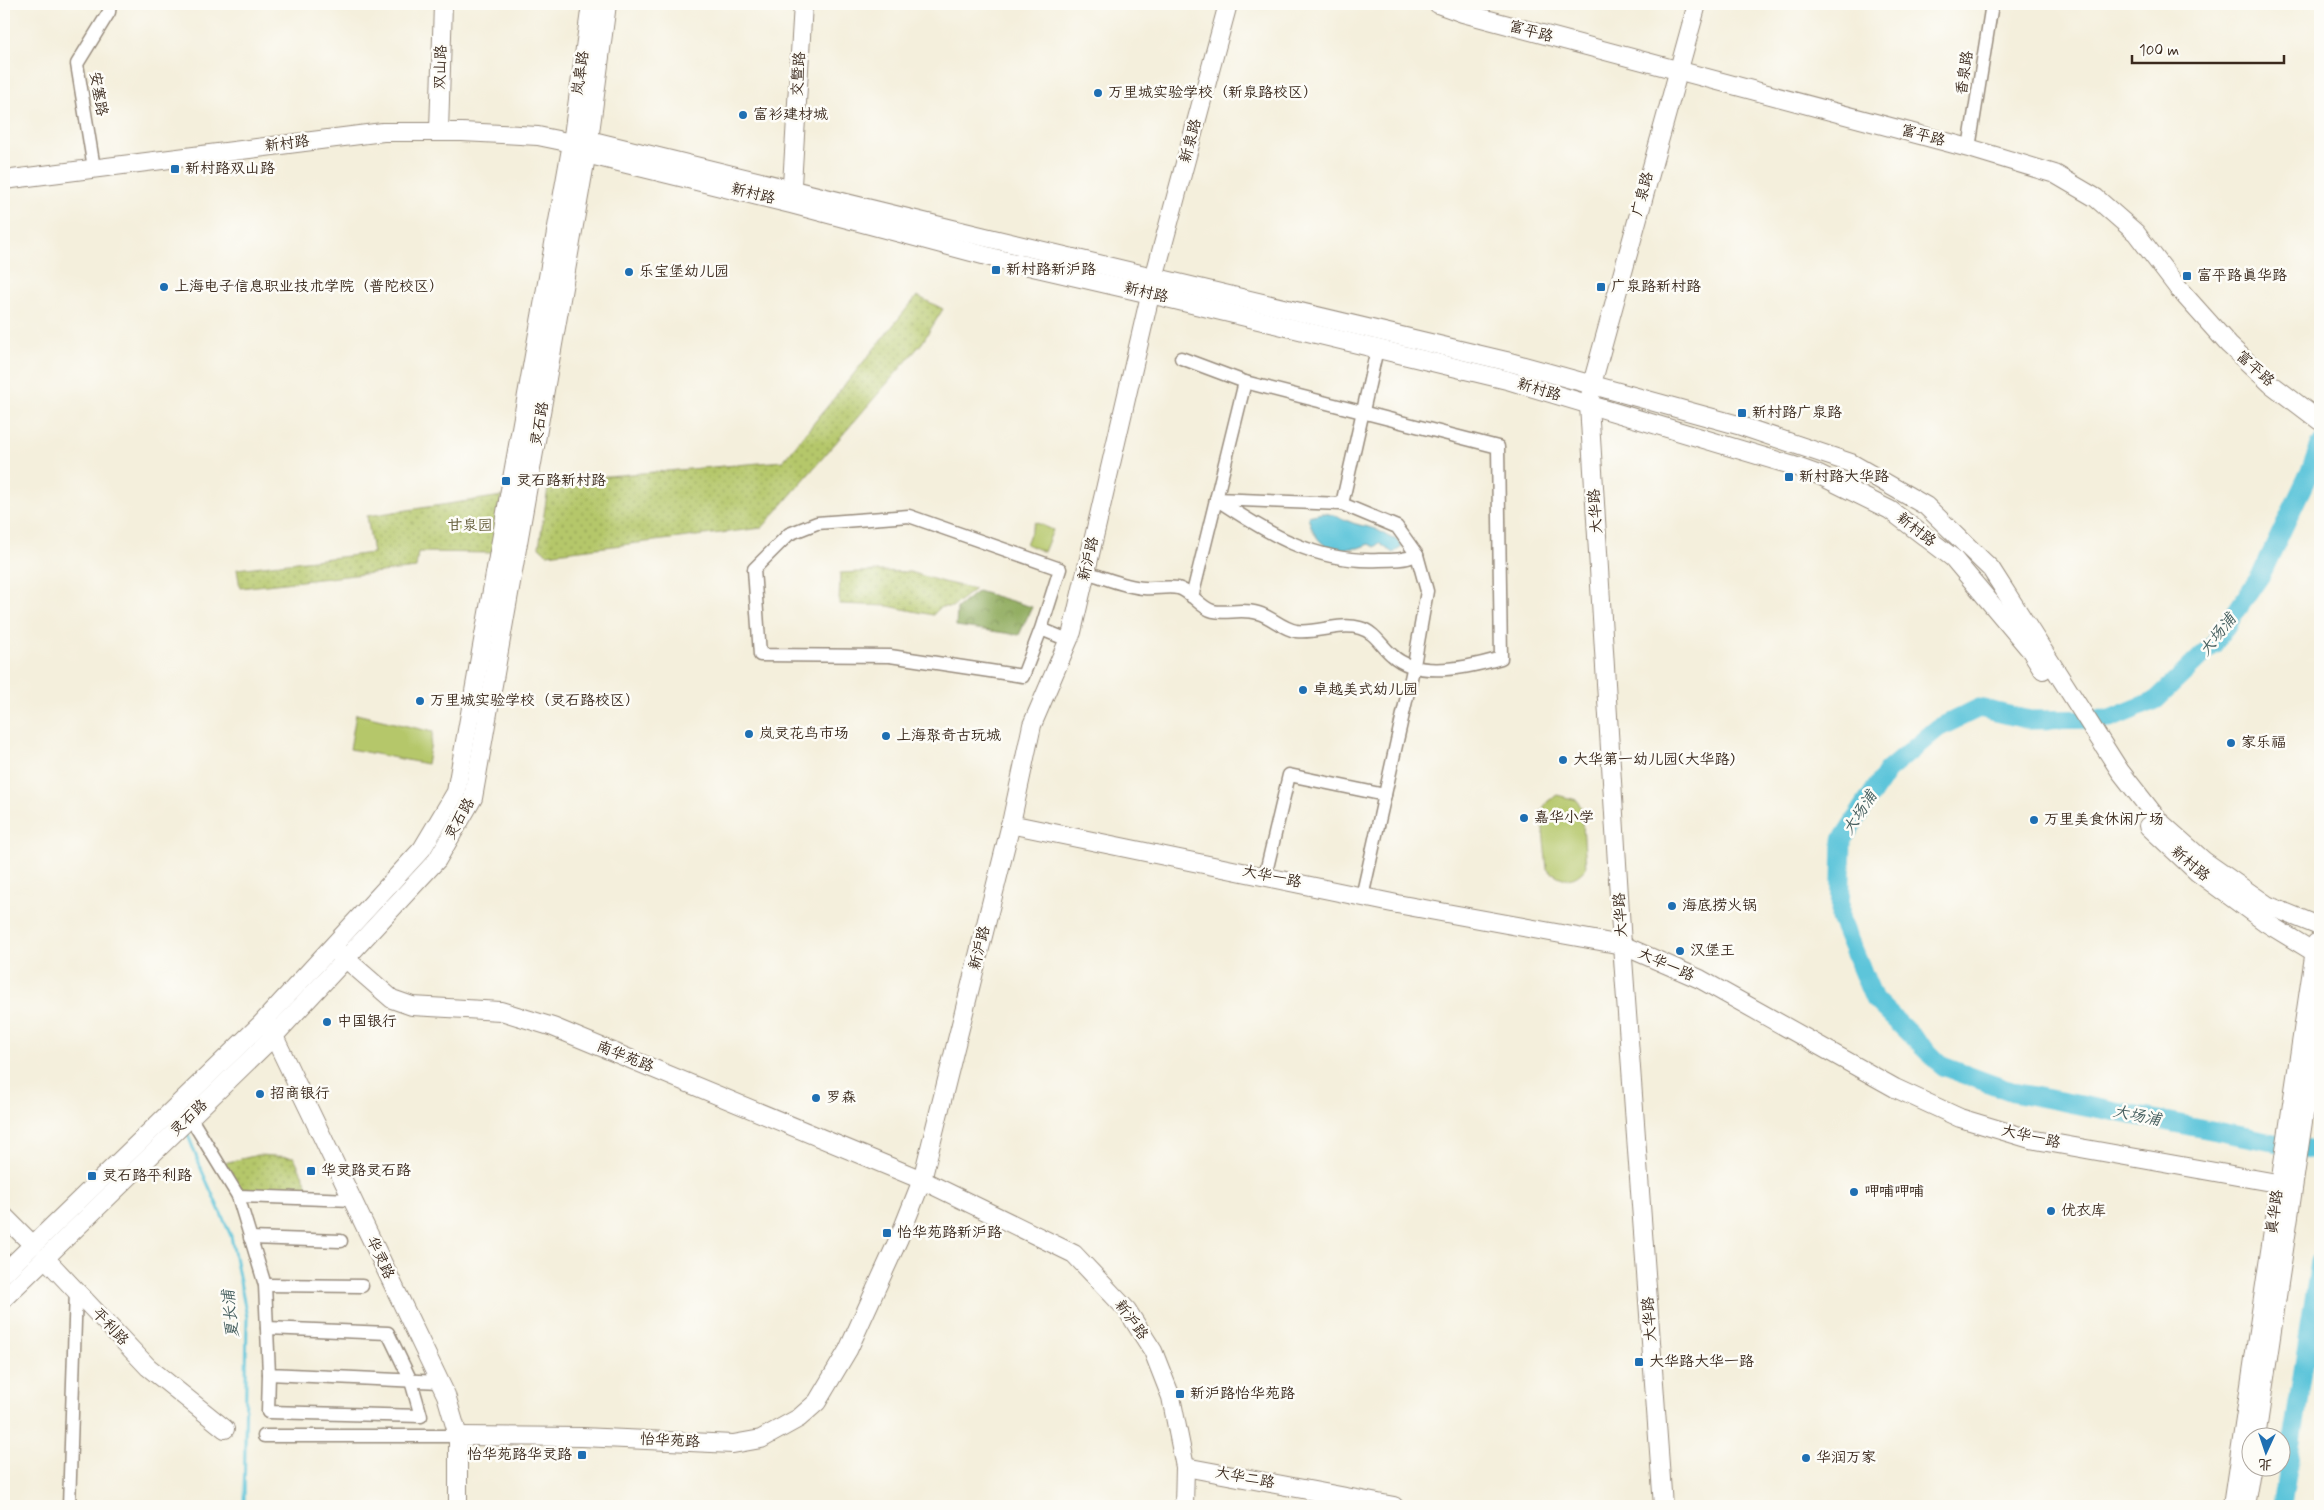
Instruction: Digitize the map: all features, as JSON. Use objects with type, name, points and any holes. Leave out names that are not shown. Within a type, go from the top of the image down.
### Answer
[{"type":"main road","name":"双山路","points":[[440,131],[443,4]]},
{"type":"main road","name":"岚皋路","points":[[582,146],[591,4]]},
{"type":"main road","name":"岚皋路","points":[[582,146],[607,4]]},
{"type":"main road","name":"交暨路","points":[[792,196],[803,4]]},
{"type":"main road","name":"新泉路","points":[[1152,286],[1228,4]]},
{"type":"main road","name":"富平路","points":[[1438,4],[1463,13],[1969,148],[2055,174],[2096,198],[2136,232],[2178,288],[2228,345],[2270,384],[2316,418]]},
{"type":"main road","name":"广泉路","points":[[1592,384],[1697,4]]},
{"type":"main road","name":"新村路","points":[[4,180],[398,131],[538,136],[792,196],[998,259],[1152,286],[1506,361],[1738,425],[1851,463],[1926,506],[1991,569],[2099,749],[2112,780],[2152,831],[2196,872],[2265,922],[2317,954]]},
{"type":"main road","name":"灵石路","points":[[4,1273],[267,1018],[422,849],[456,792],[582,146]]},
{"type":"main road","name":"灵石路","points":[[4,1298],[274,1037],[437,860],[473,798],[582,146]]},
{"type":"main road","name":"新村路","points":[[1152,286],[1378,349],[1507,380],[1819,475],[1890,510],[1953,558],[2059,685]]},
{"type":"main road","name":"新沪路","points":[[1152,286],[1068,640],[1032,724],[1010,824],[922,1180],[1074,1254],[1127,1310],[1153,1351],[1171,1397],[1185,1467],[1184,1506]]},
{"type":"main road","name":"大华路","points":[[1592,384],[1589,405],[1622,945],[1663,1506]]},
{"type":"main road","name":"新村路","points":[[2099,749],[2120,771],[2158,821],[2204,861],[2267,905],[2320,924]]},
{"type":"main road","name":"大华一路","points":[[1010,824],[1362,897],[1622,945],[1700,979],[1896,1088],[1960,1118],[2030,1139],[2286,1184]]},
{"type":"main road","name":"真华路","points":[[2232,1506],[2298,1108],[2320,924]]},
{"type":"main road","name":"南华苑路","points":[[332,947],[392,999],[412,1006],[500,1011],[553,1028],[922,1180]]},
{"type":"main road","name":"真华路","points":[[2298,1108],[2320,1006]]},
{"type":"main road","name":"华灵路","points":[[267,1018],[274,1037],[446,1395],[458,1436],[458,1506]]},
{"type":"main road","name":"怡华苑路","points":[[458,1436],[582,1437],[733,1444],[761,1439],[799,1418],[817,1402],[848,1350],[899,1238],[922,1180]]},
{"type":"main road","name":"真华路","points":[[2257,1428],[2286,1184]]},
{"type":"main road","name":"平利路","points":[[4,1216],[33,1245]]},
{"type":"main road","name":"平利路","points":[[45,1258],[154,1372],[224,1429]]},
{"type":"main road","name":"大华二路","points":[[1185,1467],[1394,1506]]},
{"type":"main road","points":[[2245,1506],[2250,1478]]},
{"type":"street","name":"安塞路","points":[[94,168],[77,64],[109,12],[110,4]]},
{"type":"street","name":"香泉路","points":[[1969,148],[1992,4]]},
{"type":"street","points":[[1342,504],[1378,349]]},
{"type":"street","points":[[1085,572],[1142,588],[1180,588],[1213,611],[1244,609],[1261,613],[1279,625],[1297,631],[1332,627],[1361,628],[1379,640],[1392,656],[1405,664],[1434,670],[1471,667],[1501,658],[1498,447],[1246,382],[1181,358]]},
{"type":"street","points":[[1192,597],[1246,382]]},
{"type":"street","points":[[1216,498],[1342,504],[1397,527],[1417,555],[1427,591],[1414,665],[1362,897]]},
{"type":"street","points":[[1216,498],[1262,530],[1300,547],[1333,558],[1370,561],[1408,559],[1417,555]]},
{"type":"street","points":[[908,516],[1060,569],[1041,629],[1023,676],[890,656],[760,655],[754,569],[789,534],[817,524],[908,516]]},
{"type":"street","points":[[1041,629],[1068,640]]},
{"type":"street","points":[[1265,876],[1289,775],[1385,795]]},
{"type":"street","points":[[190,1118],[238,1196],[265,1285],[269,1374],[268,1412],[421,1416],[411,1381],[388,1333],[267,1328]]},
{"type":"street","points":[[238,1196],[353,1200]]},
{"type":"street","points":[[250,1238],[341,1241]]},
{"type":"street","name":"平利路","points":[[33,1245],[45,1258]]},
{"type":"street","points":[[265,1285],[362,1286]]},
{"type":"street","points":[[69,1506],[76,1290]]},
{"type":"street","points":[[269,1374],[440,1382]]},
{"type":"street","name":"怡华苑路","points":[[264,1436],[458,1436]]},
{"type":"green space","points":[[917,296],[943,309],[922,343],[762,528],[547,554],[539,547],[549,481],[783,461]]},
{"type":"green space","name":"甘泉园","points":[[502,496],[493,553],[418,552],[416,568],[240,588],[237,569],[373,553],[367,516]]},
{"type":"green space","points":[[1035,522],[1053,530],[1044,552],[1026,544]]},
{"type":"green space","points":[[910,572],[975,589],[952,607],[941,607],[933,615],[888,606],[839,604],[840,573]]},
{"type":"green space","points":[[978,591],[1032,607],[1019,635],[956,626],[957,608]]},
{"type":"green space","points":[[356,714],[433,732],[427,764],[350,749]]},
{"type":"green space","points":[[1557,795],[1577,800],[1582,809],[1586,868],[1576,876],[1567,879],[1557,876],[1547,869],[1541,811],[1548,801]]},
{"type":"green space","points":[[258,1155],[294,1157],[311,1192],[240,1189],[224,1163]]},
{"type":"water","points":[[1322,513],[1375,529],[1396,539],[1402,547],[1393,553],[1379,543],[1375,547],[1369,544],[1358,548],[1330,549],[1315,535],[1308,516]]},
{"type":"waterway","name":"大场浦","points":[[2320,445],[2311,469],[2261,575],[2214,644],[2156,700],[2110,719],[2030,720],[1979,708],[1938,728],[1887,771],[1842,840],[1840,918],[1874,999],[1942,1066],[2013,1092],[2320,1151]]},
{"type":"waterway","name":"夏长浦","points":[[186,1130],[231,1236],[247,1317],[244,1506]]},
{"type":"waterway","name":"大场浦","points":[[2282,1506],[2320,1261]]},
{"type":"place","name":"万里城实验学校（新泉路校区）","points":[[1098,93]]},
{"type":"place","name":"富衫建材城","points":[[743,115]]},
{"type":"place","name":"新村路双山路","points":[[175,169]]},
{"type":"place","name":"新村路新沪路","points":[[996,270]]},
{"type":"place","name":"乐宝堡幼儿园","points":[[629,272]]},
{"type":"place","name":"富平路真华路","points":[[2187,276]]},
{"type":"place","name":"上海电子信息职业技术学院（普陀校区）","points":[[164,287]]},
{"type":"place","name":"广泉路新村路","points":[[1601,287]]},
{"type":"place","name":"新村路广泉路","points":[[1742,413]]},
{"type":"place","name":"新村路大华路","points":[[1789,477]]},
{"type":"place","name":"灵石路新村路","points":[[506,481]]},
{"type":"place","name":"卓越美式幼儿园","points":[[1303,690]]},
{"type":"place","name":"万里城实验学校（灵石路校区）","points":[[420,701]]},
{"type":"place","name":"岚灵花鸟市场","points":[[749,734]]},
{"type":"place","name":"上海聚奇古玩城","points":[[886,736]]},
{"type":"place","name":"家乐福","points":[[2231,743]]},
{"type":"place","name":"大华第一幼儿园(大华路)","points":[[1563,760]]},
{"type":"place","name":"嘉华小学","points":[[1524,818]]},
{"type":"place","name":"万里美食休闲广场","points":[[2034,820]]},
{"type":"place","name":"海底捞火锅","points":[[1672,906]]},
{"type":"place","name":"汉堡王","points":[[1680,951]]},
{"type":"place","name":"中国银行","points":[[327,1022]]},
{"type":"place","name":"招商银行","points":[[260,1094]]},
{"type":"place","name":"罗森","points":[[816,1098]]},
{"type":"place","name":"华灵路灵石路","points":[[311,1171]]},
{"type":"place","name":"灵石路平利路","points":[[92,1176]]},
{"type":"place","name":"呷哺呷哺","points":[[1854,1192]]},
{"type":"place","name":"优衣库","points":[[2051,1211]]},
{"type":"place","name":"怡华苑路新沪路","points":[[887,1233]]},
{"type":"place","name":"大华路大华一路","points":[[1639,1362]]},
{"type":"place","name":"新沪路怡华苑路","points":[[1180,1394]]},
{"type":"place","name":"怡华苑路华灵路","points":[[582,1455]]},
{"type":"place","name":"华润万家","points":[[1806,1458]]}]
